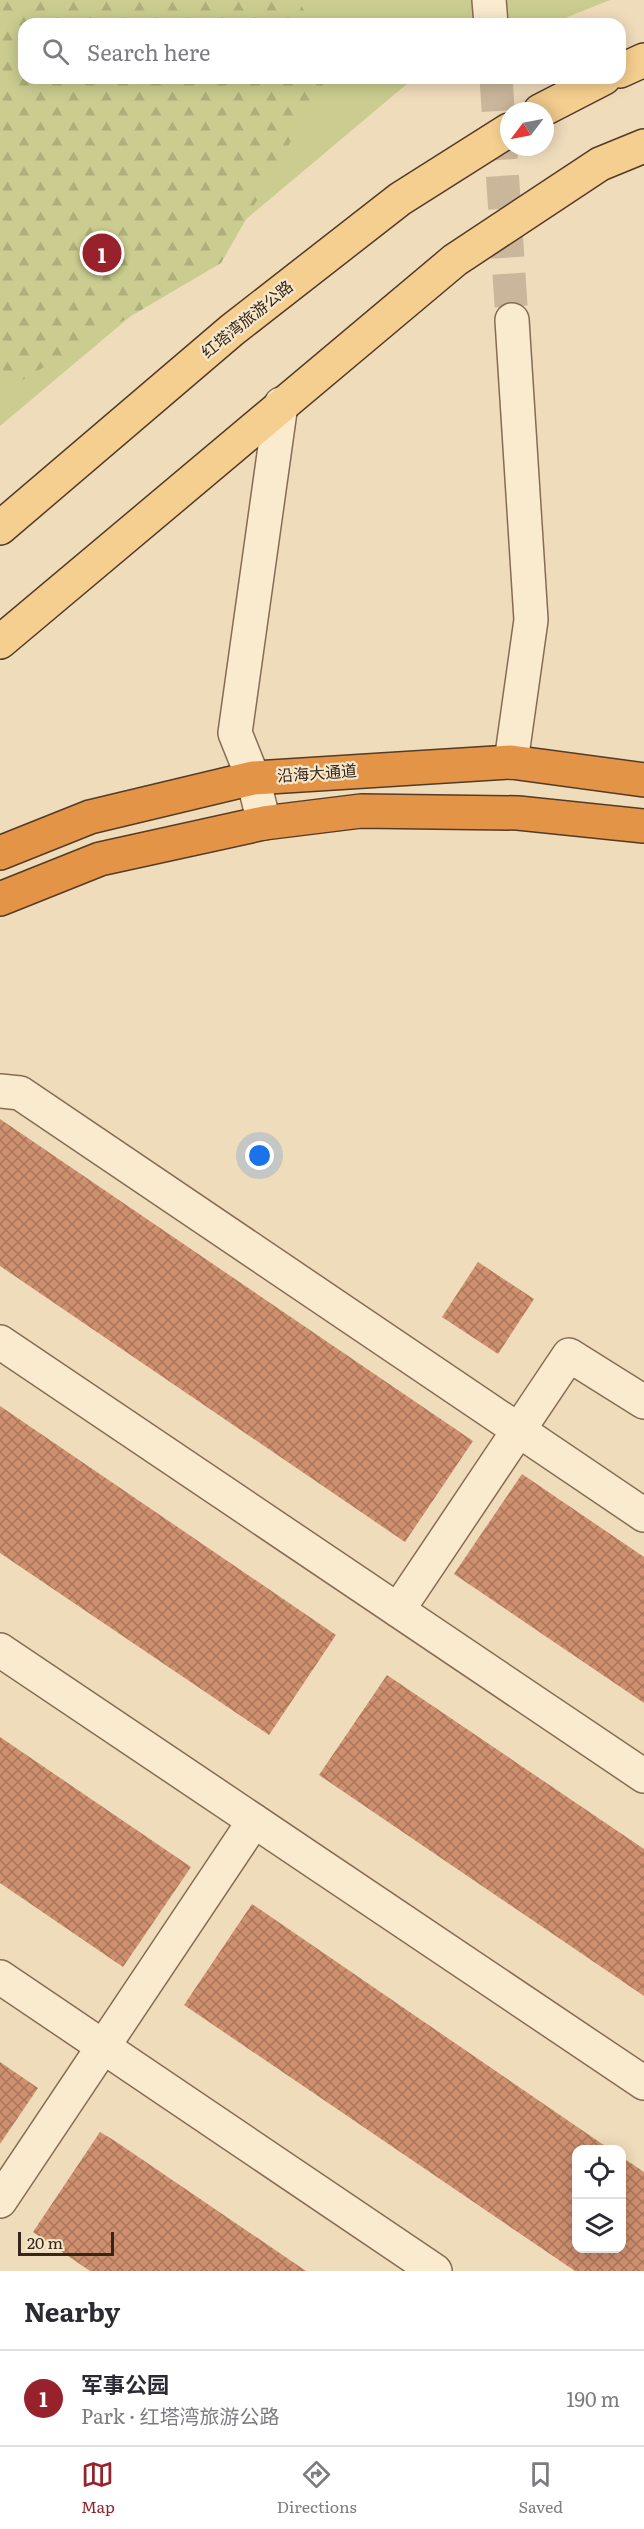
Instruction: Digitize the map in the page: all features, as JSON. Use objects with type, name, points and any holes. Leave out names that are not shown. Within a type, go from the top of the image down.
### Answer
[{"type":"highway","name":"沿海大通道","points":[[0,853],[90,817],[253,778],[511,762],[644,780]]},
{"type":"highway","points":[[0,899],[100,859],[264,824],[361,811],[518,813],[644,826]]},
{"type":"main road","points":[[626,68],[644,60]]},
{"type":"main road","points":[[554,104],[592,84]]},
{"type":"main road","name":"红塔湾旅游公路","points":[[0,528],[250,316],[400,199],[500,136]]},
{"type":"main road","points":[[0,642],[455,260],[600,164],[644,146]]},
{"type":"street","points":[[489,0],[490,18]]},
{"type":"street","points":[[511,762],[531,620],[512,320]]},
{"type":"street","points":[[264,824],[253,778],[235,733],[281,404]]},
{"type":"street","points":[[0,1091],[20,1093],[644,1515]]},
{"type":"street","points":[[0,1342],[644,1776]]},
{"type":"street","points":[[398,1610],[569,1355],[644,1402]]},
{"type":"street","points":[[0,1650],[644,2083]]},
{"type":"street","points":[[0,2201],[254,1821]]},
{"type":"street","points":[[0,1977],[435,2271]]},
{"type":"green space","points":[[0,0],[610,0],[565,18],[18,18],[18,84],[407,84],[0,426]]},
{"type":"green space","points":[[0,0],[298,0],[308,18],[18,18],[18,84],[324,84],[221,263],[12,386],[0,365]]},
{"type":"building","points":[[0,1119],[473,1441],[405,1542],[0,1266]]},
{"type":"building","points":[[478,1262],[534,1299],[498,1354],[442,1317]]},
{"type":"building","points":[[0,1406],[336,1635],[269,1735],[0,1553]]},
{"type":"building","points":[[522,1474],[644,1557],[644,1703],[454,1574]]},
{"type":"building","points":[[387,1675],[644,1849],[644,1996],[319,1775]]},
{"type":"building","points":[[0,1737],[191,1867],[123,1967],[0,1883]]},
{"type":"building","points":[[252,1904],[604,2145],[572,2145],[572,2253],[626,2253],[626,2160],[644,2172],[644,2271],[575,2271],[184,2005]]},
{"type":"building","points":[[0,2062],[38,2088],[0,2144]]},
{"type":"building","points":[[100,2132],[306,2271],[90,2271],[33,2232]]},
{"type":"tunnel","points":[[496,84],[512,320]]},
{"type":"place","name":"军事公园","points":[[102,253]]}]
